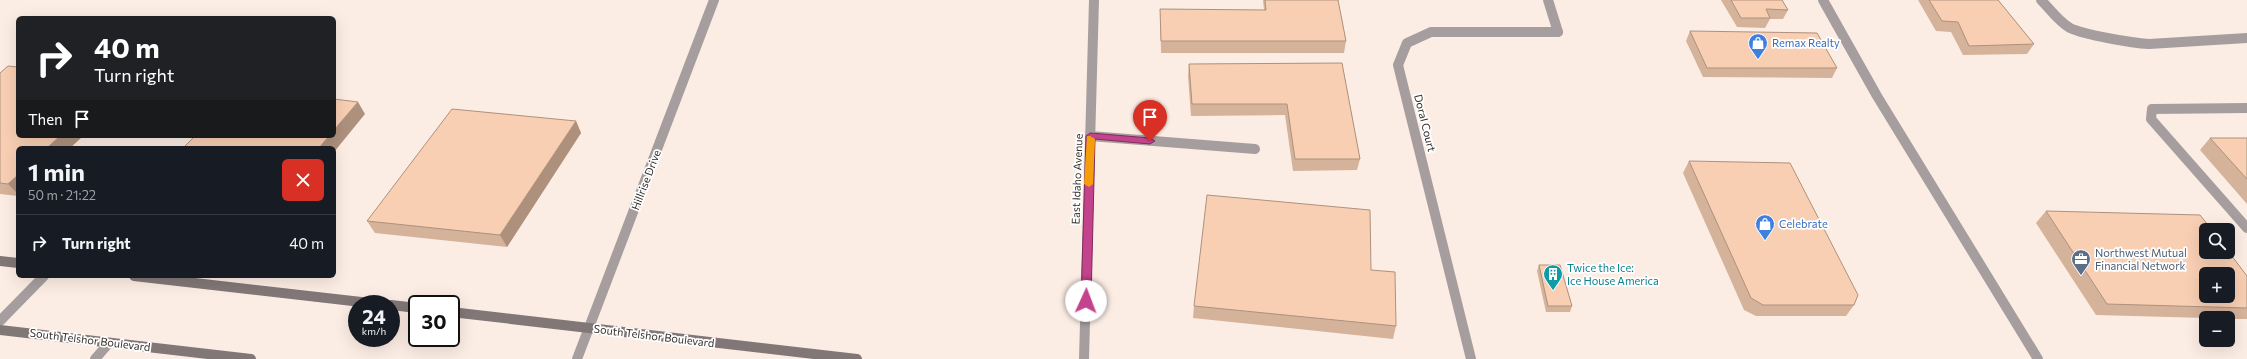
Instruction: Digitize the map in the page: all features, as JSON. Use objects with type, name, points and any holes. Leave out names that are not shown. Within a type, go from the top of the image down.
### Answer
[{"type":"main road","points":[[0,261],[16,263]]},
{"type":"main road","points":[[152,278],[348,300]]},
{"type":"main road","name":"South Telshor Boulevard","points":[[460,313],[857,359]]},
{"type":"main road","name":"South Telshor Boulevard","points":[[0,330],[251,359]]},
{"type":"street","name":"Hillrise Drive","points":[[577,359],[714,0]]},
{"type":"street","name":"East Idaho Avenue","points":[[1084,359],[1094,0]]},
{"type":"street","name":"Doral Court","points":[[1471,359],[1398,65],[1407,43],[1431,32],[1558,32],[1548,0]]},
{"type":"street","points":[[1823,0],[1877,96],[2038,359]]},
{"type":"street","points":[[2042,0],[2061,21],[2071,28],[2133,43],[2149,44],[2247,38]]},
{"type":"street","points":[[2247,108],[2152,109],[2150,115],[2151,119],[2247,228]]},
{"type":"street","points":[[1090,136],[1255,149]]},
{"type":"street","points":[[0,321],[42,278]]},
{"type":"street","points":[[95,359],[109,343]]},
{"type":"building","points":[[1265,0],[1338,0],[1346,41],[1161,41],[1160,9],[1266,10]]},
{"type":"building","points":[[1731,0],[1782,0],[1788,10],[1766,9],[1770,18],[1741,18]]},
{"type":"building","points":[[1929,0],[1998,0],[2034,44],[1969,46],[1958,22],[1942,21]]},
{"type":"building","name":"Remax Realty","points":[[1690,31],[1817,33],[1837,68],[1707,68]]},
{"type":"building","points":[[1342,63],[1360,159],[1295,159],[1287,104],[1192,104],[1189,64]]},
{"type":"building","points":[[8,66],[16,67],[16,138],[58,138],[49,146],[16,146],[16,177],[8,184],[0,183],[0,73]]},
{"type":"building","points":[[336,99],[358,102],[336,128]]},
{"type":"building","points":[[452,109],[576,121],[500,235],[367,221]]},
{"type":"building","points":[[193,138],[327,138],[321,146],[185,146]]},
{"type":"building","points":[[2210,138],[2247,138],[2247,179]]},
{"type":"building","name":"Celebrate","points":[[1689,161],[1790,163],[1858,295],[1854,305],[1763,305],[1751,298]]},
{"type":"building","points":[[1207,195],[1370,210],[1371,270],[1395,272],[1396,326],[1194,306]]},
{"type":"building","points":[[2046,211],[2200,215],[2206,223],[2199,223],[2199,259],[2234,259],[2247,276],[2247,308],[2107,304]]},
{"type":"building","name":"Twice the Ice: Ice House America","points":[[1539,265],[1560,265],[1572,306],[1548,306]]},
{"type":"slow traffic","points":[[1089,184],[1090,139]]},
{"type":"place","name":"Remax Realty","points":[[1758,60]]},
{"type":"place","name":"Celebrate","points":[[1765,241]]},
{"type":"place","name":"Northwest Mutual Financial Network","points":[[2081,276]]},
{"type":"place","name":"Twice the Ice: Ice House America","points":[[1553,291]]},
{"type":"route","points":[[1086,301],[1090,136],[1150,141]]}]
